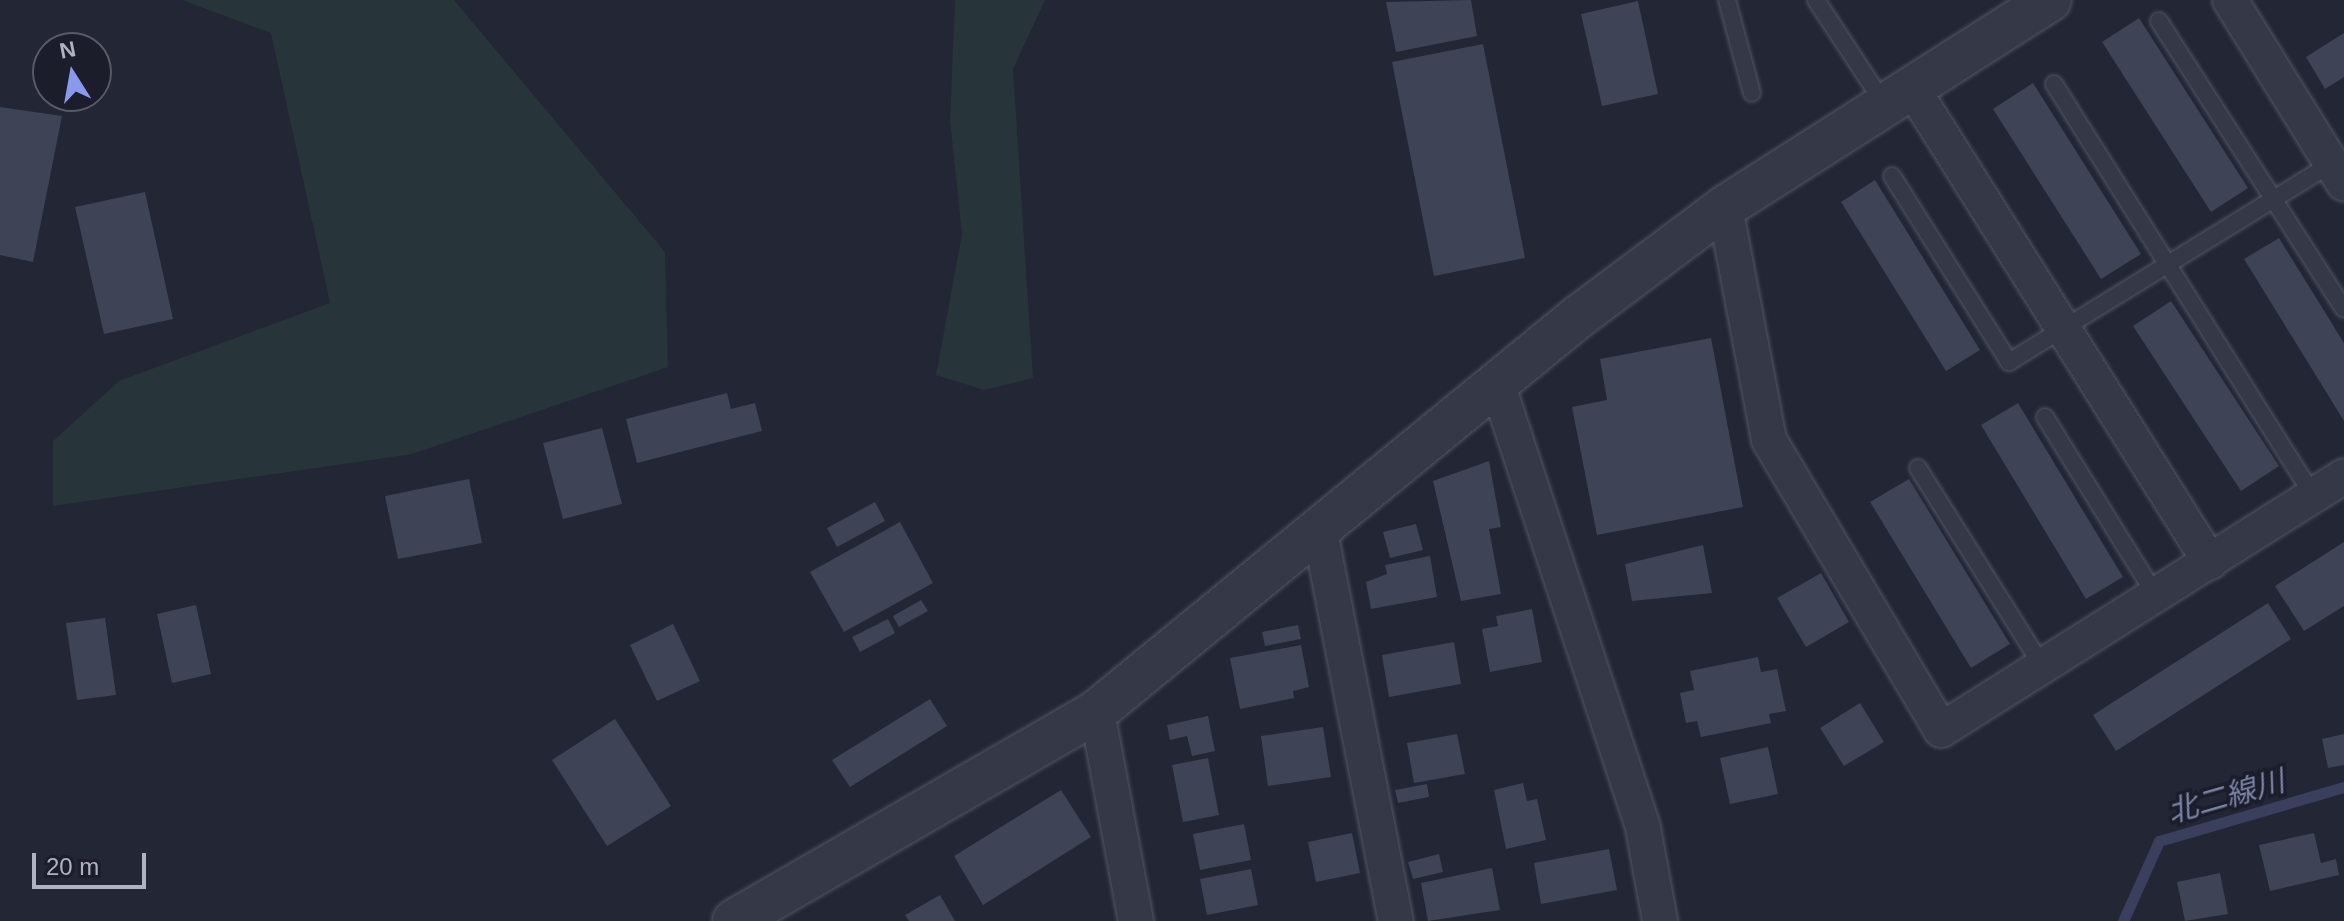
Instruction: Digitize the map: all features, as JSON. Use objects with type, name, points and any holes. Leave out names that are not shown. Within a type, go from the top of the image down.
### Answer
[{"type":"street","points":[[734,921],[1097,711],[1497,383],[1725,207],[2050,0]]},
{"type":"street","points":[[2230,0],[2338,174]]},
{"type":"street","points":[[1899,97],[2065,330],[2210,562]]},
{"type":"street","points":[[1725,207],[1769,440],[1941,730],[2344,476]]},
{"type":"street","points":[[1497,383],[1643,828],[1660,921]]},
{"type":"street","points":[[1319,526],[1396,921]]},
{"type":"street","points":[[1097,711],[1136,921]]},
{"type":"lane","points":[[1727,0],[1752,93]]},
{"type":"lane","points":[[1816,0],[1899,97]]},
{"type":"lane","points":[[2159,21],[2344,309]]},
{"type":"lane","points":[[2054,84],[2313,496]]},
{"type":"lane","points":[[1892,176],[2009,362],[2274,200],[2338,174]]},
{"type":"lane","points":[[2045,417],[2156,596]]},
{"type":"lane","points":[[1918,468],[2043,667]]},
{"type":"shaded area","points":[[182,0],[454,0],[665,252],[668,367],[412,454],[53,506],[53,441],[119,381],[330,303],[271,33]]},
{"type":"shaded area","points":[[955,0],[1045,0],[1013,69],[1033,378],[984,390],[936,375],[962,234],[950,121]]},
{"type":"building","points":[[1471,0],[1477,36],[1396,52],[1386,2]]},
{"type":"building","points":[[1638,1],[1658,94],[1602,106],[1581,14]]},
{"type":"building","points":[[2139,18],[2248,188],[2211,212],[2102,42]]},
{"type":"building","points":[[2344,33],[2344,77],[2325,89],[2306,57]]},
{"type":"building","points":[[1483,44],[1525,258],[1434,276],[1392,62]]},
{"type":"building","points":[[2033,83],[2141,254],[2101,279],[1993,109]]},
{"type":"building","points":[[0,107],[62,116],[33,262],[0,255]]},
{"type":"building","points":[[1875,180],[1980,350],[1946,371],[1841,202]]},
{"type":"building","points":[[145,192],[173,319],[104,334],[75,207]]},
{"type":"building","points":[[2279,238],[2344,343],[2344,421],[2244,259]]},
{"type":"building","points":[[2171,301],[2279,466],[2241,491],[2133,326]]},
{"type":"building","points":[[1711,338],[1743,507],[1597,535],[1572,407],[1607,400],[1600,359]]},
{"type":"building","points":[[727,393],[731,409],[755,403],[762,431],[637,463],[626,419]]},
{"type":"building","points":[[2018,403],[2123,577],[2086,599],[1981,425]]},
{"type":"building","points":[[602,428],[622,504],[563,519],[543,443]]},
{"type":"building","points":[[1489,461],[1501,527],[1489,529],[1501,594],[1461,601],[1433,481]]},
{"type":"building","points":[[469,479],[482,543],[398,559],[385,496]]},
{"type":"building","points":[[1909,479],[2010,644],[1971,668],[1870,502]]},
{"type":"building","points":[[875,502],[885,521],[837,547],[827,528]]},
{"type":"building","points":[[900,522],[933,583],[844,632],[810,572]]},
{"type":"building","points":[[1416,524],[1423,550],[1390,558],[1383,532]]},
{"type":"building","points":[[2344,542],[2344,606],[2304,631],[2275,586]]},
{"type":"building","points":[[1703,545],[1712,593],[1632,601],[1625,564]]},
{"type":"building","points":[[1430,556],[1437,597],[1371,609],[1366,582],[1387,574],[1385,565]]},
{"type":"building","points":[[1821,573],[1849,622],[1806,647],[1777,598]]},
{"type":"building","points":[[921,600],[928,611],[899,627],[893,616]]},
{"type":"building","points":[[2268,603],[2291,639],[2116,751],[2093,715]]},
{"type":"building","points":[[196,605],[211,674],[172,683],[157,614]]},
{"type":"building","points":[[1532,609],[1542,662],[1490,672],[1482,629],[1498,626],[1496,616]]},
{"type":"building","points":[[105,618],[116,695],[77,700],[66,623]]},
{"type":"building","points":[[888,619],[895,633],[860,652],[852,637]]},
{"type":"building","points":[[673,624],[700,681],[657,701],[630,645]]},
{"type":"building","points":[[1298,625],[1301,639],[1265,646],[1262,632]]},
{"type":"building","points":[[1454,642],[1461,684],[1389,697],[1382,655]]},
{"type":"building","points":[[1301,645],[1309,687],[1293,691],[1294,698],[1240,709],[1230,658]]},
{"type":"building","points":[[1758,657],[1761,672],[1777,669],[1786,711],[1769,714],[1771,723],[1701,737],[1697,721],[1686,723],[1680,693],[1694,690],[1690,671]]},
{"type":"building","points":[[930,699],[947,726],[850,787],[832,760]]},
{"type":"building","points":[[1860,703],[1884,742],[1844,766],[1820,728]]},
{"type":"building","points":[[1208,716],[1215,751],[1192,756],[1187,736],[1170,740],[1167,725]]},
{"type":"building","points":[[615,719],[671,806],[607,846],[552,760]]},
{"type":"building","points":[[1323,727],[1331,777],[1268,786],[1261,736]]},
{"type":"building","points":[[1457,734],[1465,774],[1414,783],[1407,743]]},
{"type":"building","points":[[2344,734],[2344,765],[2328,768],[2322,739]]},
{"type":"building","points":[[1768,747],[1778,794],[1730,804],[1720,758]]},
{"type":"building","points":[[1208,758],[1219,815],[1183,822],[1172,765]]},
{"type":"building","points":[[1523,783],[1527,801],[1537,799],[1546,840],[1506,849],[1494,790]]},
{"type":"building","points":[[1427,784],[1429,797],[1398,803],[1395,790]]},
{"type":"building","points":[[1061,790],[1091,837],[983,905],[954,856]]},
{"type":"building","points":[[1244,824],[1251,860],[1200,870],[1193,834]]},
{"type":"building","points":[[1352,833],[1360,873],[1316,882],[1308,842]]},
{"type":"building","points":[[2314,833],[2321,863],[2336,859],[2339,875],[2270,891],[2259,845]]},
{"type":"building","points":[[1609,849],[1617,890],[1541,904],[1534,863]]},
{"type":"building","points":[[1439,854],[1443,872],[1413,879],[1408,862]]},
{"type":"building","points":[[1492,868],[1500,910],[1428,921],[1421,883]]},
{"type":"building","points":[[1251,869],[1258,905],[1207,915],[1200,879]]},
{"type":"building","points":[[2220,873],[2228,914],[2185,921],[2177,882]]},
{"type":"building","points":[[940,895],[955,921],[909,921],[905,915]]},
{"type":"waterway","name":"北二線川","points":[[2123,921],[2159,841],[2344,787]]}]
